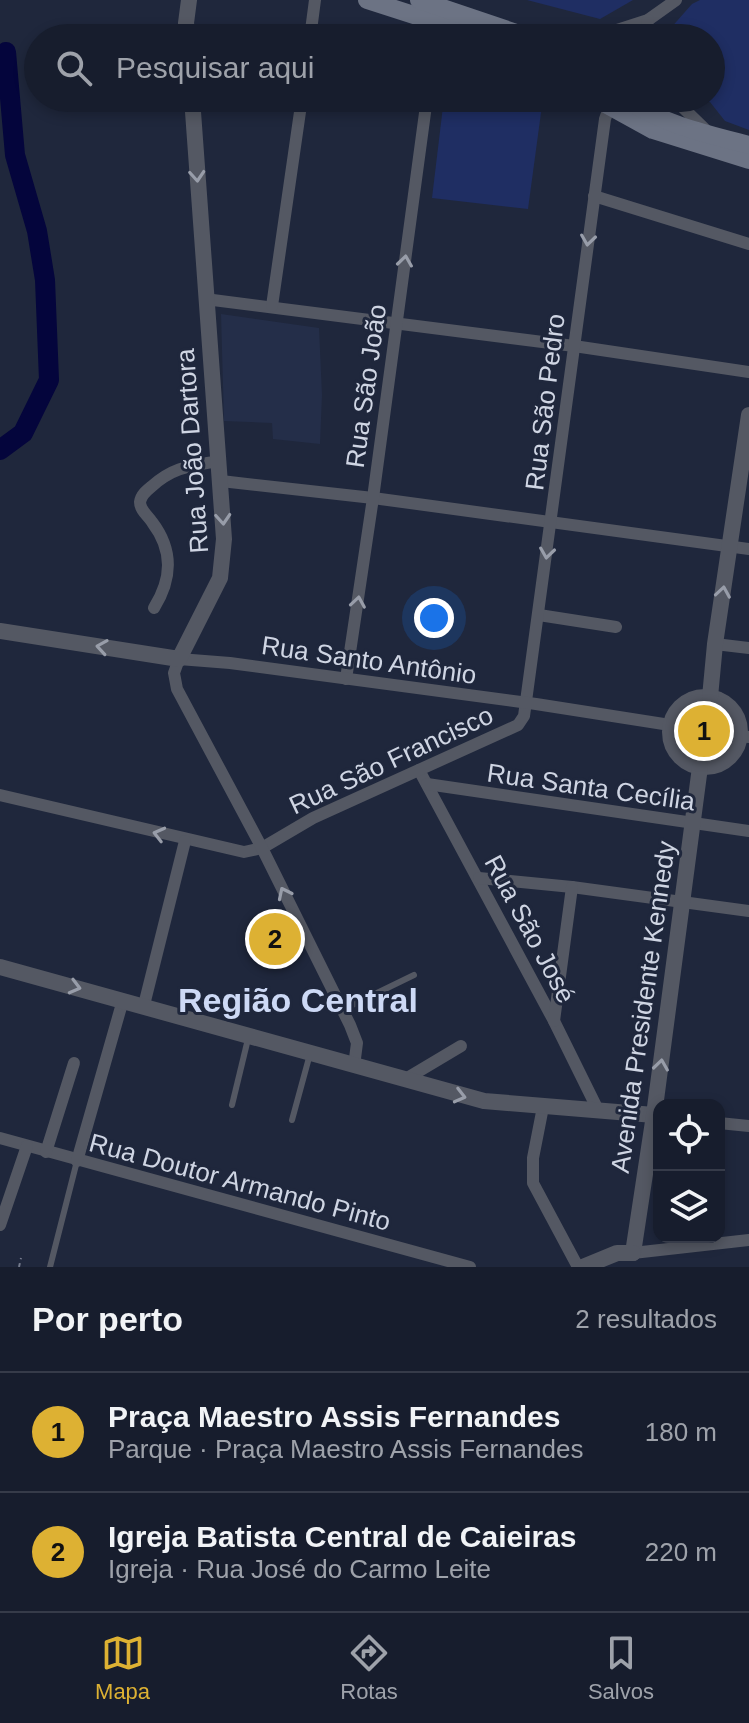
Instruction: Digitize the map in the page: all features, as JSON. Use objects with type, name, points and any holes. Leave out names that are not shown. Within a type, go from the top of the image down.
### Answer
[{"type":"main road","points":[[367,0],[435,22]]},
{"type":"main road","points":[[419,0],[435,22]]},
{"type":"main road","points":[[627,112],[653,130],[749,160]]},
{"type":"main road","points":[[641,112],[749,145]]},
{"type":"street","points":[[186,24],[189,0]]},
{"type":"street","points":[[312,24],[315,0]]},
{"type":"street","points":[[636,24],[648,20],[676,0]]},
{"type":"street","points":[[647,24],[648,20]]},
{"type":"street","name":"Rua João Dartora","points":[[179,659],[220,578],[224,539],[193,112]]},
{"type":"street","points":[[272,306],[300,112]]},
{"type":"street","name":"Rua São João","points":[[346,679],[425,112]]},
{"type":"street","name":"Rua São Pedro","points":[[526,703],[608,112]]},
{"type":"street","points":[[687,112],[711,135]]},
{"type":"street","points":[[594,196],[749,244]]},
{"type":"street","points":[[205,299],[397,322],[749,372]]},
{"type":"street","points":[[710,697],[749,415]]},
{"type":"street","points":[[154,608],[165,591],[170,563],[160,533],[140,502],[144,493],[167,472],[219,461]]},
{"type":"street","points":[[221,481],[373,498],[749,549]]},
{"type":"street","points":[[539,615],[616,627]]},
{"type":"street","points":[[0,631],[179,659],[174,673],[177,689],[262,848],[342,1010],[357,1043],[354,1066]]},
{"type":"street","points":[[715,644],[749,648]]},
{"type":"street","name":"Rua Santo Antônio","points":[[179,659],[230,663],[670,725]]},
{"type":"street","points":[[710,697],[731,708],[744,736],[730,757],[721,764],[700,767],[688,763],[672,747],[670,725],[682,706],[691,700],[710,697]]},
{"type":"street","name":"Rua São Francisco","points":[[262,848],[313,818],[518,725],[526,703]]},
{"type":"street","points":[[522,721],[552,708]]},
{"type":"street","name":"Avenida Presidente Kennedy","points":[[659,1099],[700,767]]},
{"type":"street","name":"Rua São José","points":[[419,770],[479,878],[598,1110]]},
{"type":"street","name":"Rua Santa Cecília","points":[[427,784],[749,831]]},
{"type":"street","points":[[0,795],[185,841],[244,852],[262,848]]},
{"type":"street","points":[[144,1005],[185,841]]},
{"type":"street","points":[[479,878],[749,911]]},
{"type":"street","points":[[554,1021],[572,887]]},
{"type":"street","points":[[0,967],[484,1101],[653,1116]]},
{"type":"street","points":[[77,1161],[123,1000]]},
{"type":"street","points":[[404,1080],[461,1046]]},
{"type":"street","points":[[46,1152],[74,1063]]},
{"type":"street","points":[[543,1107],[533,1158],[533,1183],[580,1267],[611,1254],[749,1240]]},
{"type":"street","points":[[725,1124],[749,1126]]},
{"type":"street","name":"Rua Doutor Armando Pinto","points":[[0,1138],[470,1267]]},
{"type":"street","name":"Avenida Presidente Kennedy","points":[[633,1253],[653,1139]]},
{"type":"street","points":[[0,1225],[27,1146]]},
{"type":"street","points":[[616,1267],[633,1253]]},
{"type":"lane","points":[[342,1010],[414,975]]},
{"type":"lane","points":[[232,1105],[249,1036]]},
{"type":"lane","points":[[292,1120],[310,1053]]},
{"type":"lane","points":[[50,1267],[77,1161]]},
{"type":"path","points":[[19,1267],[21,1258]]},
{"type":"shaded area","points":[[527,0],[633,0],[600,19]]},
{"type":"shaded area","points":[[700,0],[749,0],[749,130],[725,121],[718,112],[725,112],[725,24],[674,24],[692,4]]},
{"type":"shaded area","points":[[442,112],[541,112],[528,209],[432,198]]},
{"type":"shaded area","points":[[221,314],[319,328],[322,395],[320,444],[273,439],[272,423],[224,421]]},
{"type":"shaded area","points":[[704,707],[722,714],[729,732],[722,750],[704,757],[686,750],[679,732],[686,714]]},
{"type":"waterway","points":[[0,450],[23,433],[49,380],[45,280],[37,231],[15,155],[6,52]]},
{"type":"place","name":"Praça Maestro Assis Fernandes","points":[[704,731]]},
{"type":"place","name":"Igreja Batista Central de Caieiras","points":[[275,939]]},
{"type":"district","name":"Região Central","points":[[298,1000]]}]
